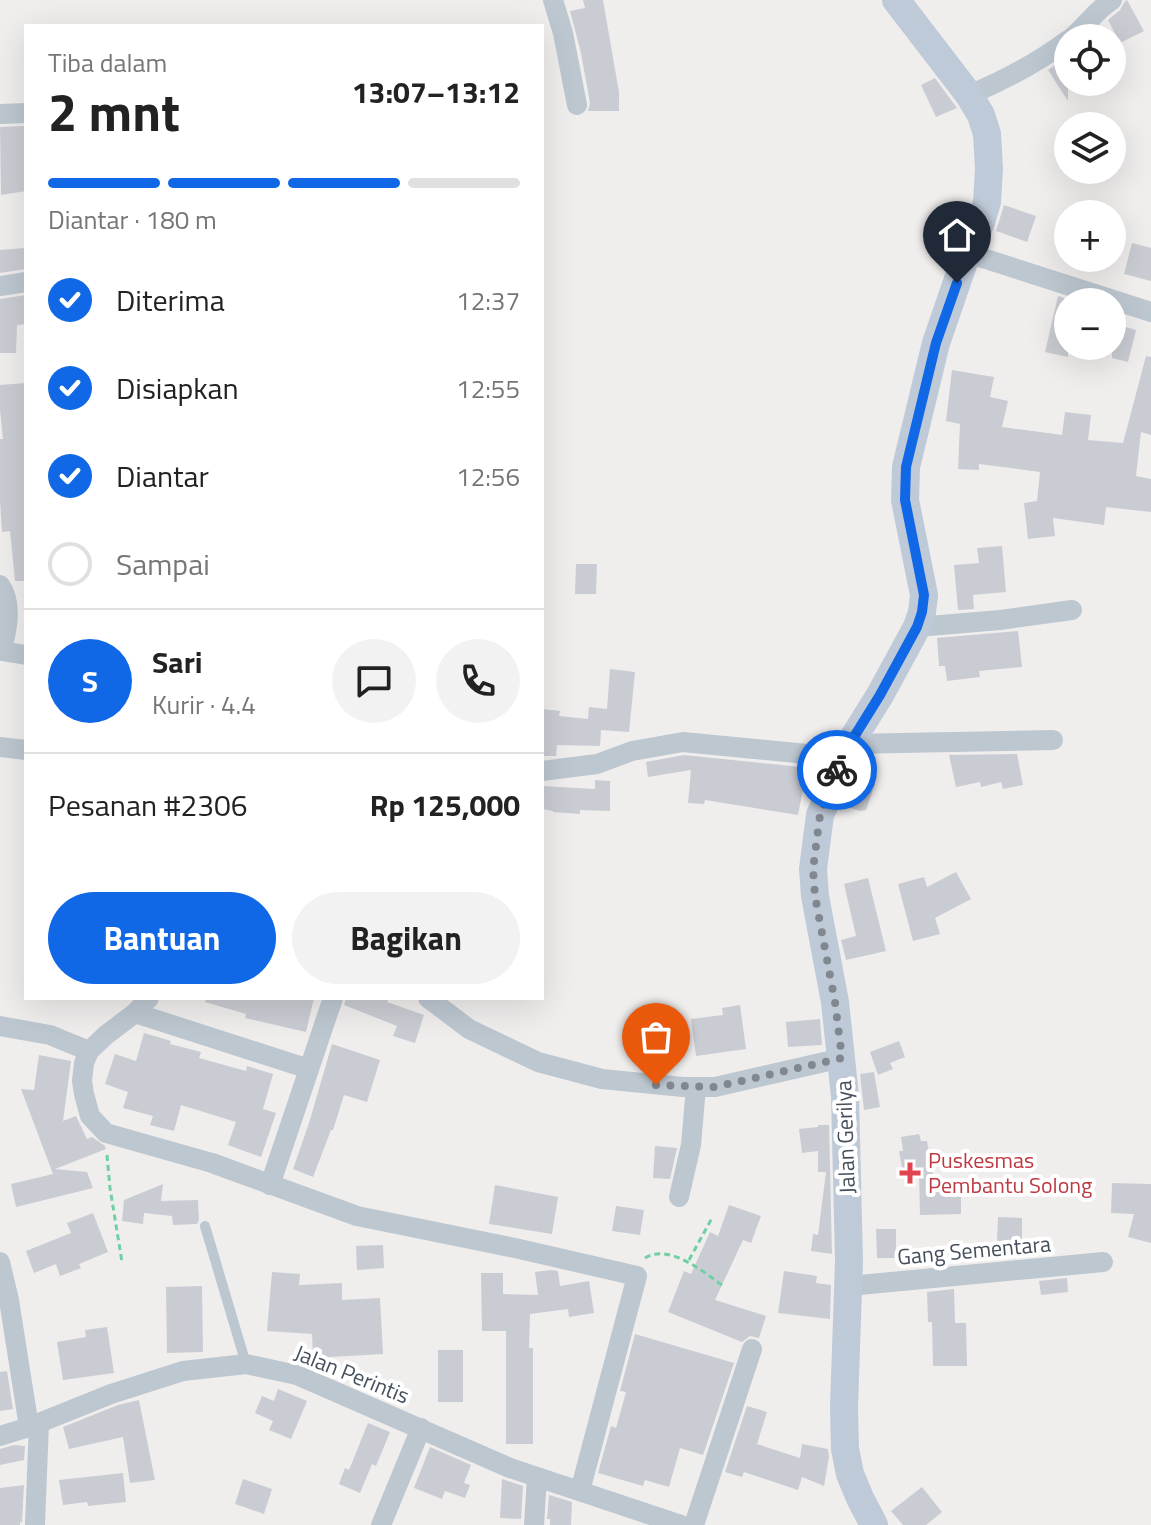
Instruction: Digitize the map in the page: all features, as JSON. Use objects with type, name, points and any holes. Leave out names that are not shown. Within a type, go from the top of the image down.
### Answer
[{"type":"street","points":[[553,0],[577,105]]},
{"type":"street","name":"Jalan Gerilya","points":[[874,1525],[850,1474],[845,1449],[849,1286],[845,1096],[835,1002],[815,896],[813,869],[820,815],[844,753],[880,695],[922,612],[924,595],[905,500],[906,467],[936,343],[987,202],[989,169],[987,134],[981,115],[896,0]]},
{"type":"street","points":[[1086,24],[1098,9],[1112,0]]},
{"type":"street","points":[[969,95],[1005,80],[1054,50]]},
{"type":"street","points":[[0,114],[24,113]]},
{"type":"street","points":[[967,253],[1151,312]]},
{"type":"street","points":[[0,286],[24,282]]},
{"type":"street","points":[[8,592],[7,629],[1,654],[24,655]]},
{"type":"street","points":[[917,627],[1072,610]]},
{"type":"street","points":[[544,771],[597,764],[632,751],[683,742],[807,754],[1053,740]]},
{"type":"street","points":[[0,747],[24,750]]},
{"type":"street","points":[[270,1185],[332,1000]]},
{"type":"street","points":[[431,1000],[469,1029],[538,1062],[602,1079],[715,1087],[842,1058]]},
{"type":"street","points":[[309,1069],[142,1006],[89,1051],[82,1081],[90,1116],[106,1133],[212,1163],[357,1216],[637,1276],[580,1491]]},
{"type":"street","points":[[0,1026],[50,1035],[89,1051]]},
{"type":"street","points":[[679,1197],[691,1145],[696,1087]]},
{"type":"street","points":[[0,1262],[9,1300],[10,1366],[34,1425],[35,1525]]},
{"type":"street","name":"Gang Sementara","points":[[849,1286],[1103,1262]]},
{"type":"street","points":[[694,1525],[752,1349]]},
{"type":"street","name":"Jalan Perintis","points":[[0,1436],[111,1394],[183,1371],[246,1364],[297,1375],[510,1468],[681,1525]]},
{"type":"street","points":[[381,1525],[421,1428]]},
{"type":"street","points":[[534,1525],[537,1477]]},
{"type":"lane","points":[[205,1226],[246,1364]]},
{"type":"path","points":[[106,1133],[110,1188],[122,1262]]},
{"type":"path","points":[[688,1261],[712,1218]]},
{"type":"path","points":[[637,1276],[641,1264],[649,1255],[660,1253],[688,1261],[723,1286]]},
{"type":"building","points":[[583,0],[603,0],[619,92],[619,111],[588,111],[590,103],[581,53],[570,11],[585,8]]},
{"type":"building","points":[[1125,1],[1144,31],[1126,40],[1126,24],[1110,24],[1108,20]]},
{"type":"building","points":[[1054,66],[1054,79],[1048,70]]},
{"type":"building","points":[[935,78],[957,108],[936,117],[921,85]]},
{"type":"building","points":[[24,126],[24,191],[1,195],[0,127]]},
{"type":"building","points":[[1004,205],[1036,216],[1027,242],[996,231]]},
{"type":"building","points":[[1132,243],[1151,248],[1151,281],[1124,274]]},
{"type":"building","points":[[24,248],[24,269],[0,273],[0,250]]},
{"type":"building","points":[[24,295],[24,324],[17,325],[16,353],[0,353],[0,299]]},
{"type":"building","points":[[1054,313],[1054,354],[1045,352]]},
{"type":"building","points":[[1126,327],[1136,330],[1128,362],[1120,360],[1126,360]]},
{"type":"building","points":[[1146,356],[1151,357],[1151,435],[1141,432],[1136,476],[1151,479],[1151,512],[1106,507],[1104,525],[1053,518],[1055,536],[1028,539],[1024,503],[1037,501],[1040,472],[979,464],[979,470],[958,469],[960,424],[946,421],[952,370],[994,377],[990,397],[1008,401],[1002,427],[1062,435],[1065,412],[1091,415],[1088,440],[1123,443]]},
{"type":"building","points":[[24,383],[24,581],[15,581],[10,531],[2,532],[0,385]]},
{"type":"building","points":[[1002,546],[1006,592],[973,595],[974,609],[958,610],[954,565],[979,563],[977,548]]},
{"type":"building","points":[[576,564],[597,564],[596,594],[575,594]]},
{"type":"building","points":[[1018,631],[1022,667],[979,671],[980,677],[947,681],[945,666],[939,666],[937,638]]},
{"type":"building","points":[[610,669],[635,672],[629,732],[601,730],[600,746],[557,745],[556,756],[544,756],[544,709],[560,711],[559,716],[588,719],[589,707],[607,709]]},
{"type":"building","points":[[1017,754],[1023,785],[1003,789],[1001,782],[981,787],[980,782],[956,787],[949,755]]},
{"type":"building","points":[[684,755],[807,769],[798,815],[705,800],[704,804],[688,803],[691,770],[648,777],[646,762]]},
{"type":"building","points":[[853,776],[875,784],[866,810],[843,805]]},
{"type":"building","points":[[595,780],[610,781],[610,811],[580,810],[580,814],[544,809],[544,786],[595,789]]},
{"type":"building","points":[[956,872],[971,899],[935,918],[940,934],[913,941],[898,884],[924,877],[927,887]]},
{"type":"building","points":[[868,878],[886,951],[846,960],[841,940],[856,936],[844,884]]},
{"type":"building","points":[[314,1000],[306,1032],[245,1018],[246,1014],[205,1002]]},
{"type":"building","points":[[345,1000],[388,1000],[424,1015],[415,1043],[393,1036],[397,1026],[344,1005]]},
{"type":"building","points":[[740,1005],[746,1049],[696,1056],[691,1019],[723,1015],[722,1008]]},
{"type":"building","points":[[820,1019],[822,1045],[788,1047],[786,1022]]},
{"type":"building","points":[[144,1033],[201,1052],[199,1058],[246,1071],[247,1066],[273,1074],[263,1109],[276,1113],[261,1157],[228,1145],[236,1122],[181,1105],[174,1131],[150,1125],[153,1116],[123,1108],[128,1092],[105,1084],[115,1054],[136,1061]]},
{"type":"building","points":[[899,1041],[905,1057],[890,1063],[893,1069],[878,1075],[870,1052]]},
{"type":"building","points":[[332,1044],[380,1060],[367,1102],[344,1095],[313,1177],[293,1169]]},
{"type":"building","points":[[39,1055],[71,1061],[63,1121],[76,1116],[87,1139],[92,1137],[106,1149],[55,1169],[87,1172],[93,1188],[16,1207],[11,1184],[53,1174],[21,1089],[34,1090]]},
{"type":"building","points":[[874,1072],[880,1107],[864,1110],[860,1074]]},
{"type":"building","points":[[829,1125],[832,1254],[811,1251],[813,1234],[818,1235],[826,1172],[818,1172],[818,1151],[802,1153],[799,1129]]},
{"type":"building","points":[[919,1134],[921,1141],[927,1141],[935,1185],[961,1185],[961,1214],[920,1215],[919,1173],[903,1173],[899,1151],[903,1151],[901,1137]]},
{"type":"building","points":[[655,1146],[677,1148],[670,1179],[653,1178]]},
{"type":"building","points":[[1112,1183],[1151,1184],[1151,1243],[1128,1237],[1134,1214],[1111,1213]]},
{"type":"building","points":[[163,1184],[161,1201],[198,1200],[197,1224],[173,1225],[172,1216],[144,1213],[143,1224],[122,1221],[124,1200]]},
{"type":"building","points":[[495,1185],[558,1197],[552,1234],[489,1224]]},
{"type":"building","points":[[729,1205],[761,1216],[751,1243],[743,1240],[715,1300],[766,1316],[759,1338],[750,1336],[742,1342],[668,1312],[684,1271],[691,1274],[710,1232],[718,1236]]},
{"type":"building","points":[[616,1206],[644,1210],[640,1235],[612,1231]]},
{"type":"building","points":[[93,1213],[108,1252],[60,1276],[56,1264],[34,1273],[26,1251],[71,1233],[67,1223]]},
{"type":"building","points":[[998,1217],[1022,1218],[1022,1242],[997,1241]]},
{"type":"building","points":[[876,1229],[896,1229],[896,1258],[877,1258]]},
{"type":"building","points":[[383,1245],[384,1268],[357,1270],[356,1246]]},
{"type":"building","points":[[558,1271],[560,1286],[589,1281],[594,1313],[569,1317],[568,1309],[530,1314],[533,1444],[506,1444],[506,1331],[482,1331],[481,1273],[503,1273],[503,1294],[538,1295],[535,1272]]},
{"type":"building","points":[[784,1271],[817,1276],[816,1283],[831,1285],[830,1319],[778,1313]]},
{"type":"building","points":[[272,1272],[300,1274],[299,1285],[342,1283],[342,1300],[380,1298],[383,1354],[313,1358],[312,1334],[267,1331]]},
{"type":"building","points":[[1067,1278],[1068,1292],[1041,1295],[1039,1281]]},
{"type":"building","points":[[202,1286],[203,1352],[167,1353],[166,1287]]},
{"type":"building","points":[[954,1289],[955,1323],[966,1323],[967,1366],[933,1366],[932,1322],[928,1322],[927,1292]]},
{"type":"building","points":[[107,1327],[114,1373],[63,1380],[57,1342],[86,1337],[85,1330]]},
{"type":"building","points":[[635,1334],[734,1363],[703,1455],[680,1448],[669,1487],[645,1480],[643,1486],[598,1473],[611,1426],[616,1428],[626,1392],[620,1391]]},
{"type":"building","points":[[438,1350],[463,1350],[463,1402],[438,1402]]},
{"type":"building","points":[[7,1371],[13,1409],[0,1411],[0,1372]]},
{"type":"building","points":[[278,1389],[307,1401],[291,1439],[269,1430],[273,1421],[255,1413],[262,1396],[274,1401]]},
{"type":"building","points":[[139,1400],[155,1480],[130,1483],[123,1437],[69,1449],[63,1427]]},
{"type":"building","points":[[747,1406],[767,1412],[757,1444],[800,1458],[802,1444],[828,1449],[824,1486],[802,1477],[798,1490],[744,1472],[742,1477],[725,1472]]},
{"type":"building","points":[[368,1423],[390,1432],[376,1466],[372,1464],[360,1493],[339,1484],[345,1468],[349,1470]]},
{"type":"building","points":[[25,1446],[24,1460],[0,1465],[0,1449]]},
{"type":"building","points":[[430,1447],[471,1465],[464,1483],[470,1485],[465,1498],[445,1491],[442,1499],[414,1488]]},
{"type":"building","points":[[123,1473],[126,1502],[63,1505],[59,1480]]},
{"type":"building","points":[[243,1479],[272,1489],[264,1514],[235,1504]]},
{"type":"building","points":[[502,1479],[523,1486],[521,1519],[500,1518]]},
{"type":"building","points":[[24,1485],[22,1522],[20,1525],[0,1525],[0,1488]]},
{"type":"building","points":[[922,1487],[942,1512],[926,1525],[903,1525],[891,1511]]},
{"type":"building","points":[[549,1495],[572,1502],[571,1525],[550,1525],[550,1519],[547,1519]]},
{"type":"way so far","points":[[656,1085],[715,1087],[842,1058],[813,869],[820,815],[837,770]]},
{"type":"place","name":"Puskesmas Pembantu Solong","points":[[910,1173]]},
{"type":"route","points":[[837,770],[839,761],[917,627],[922,612],[924,595],[921,574],[905,500],[906,467],[936,343],[957,283]]}]
